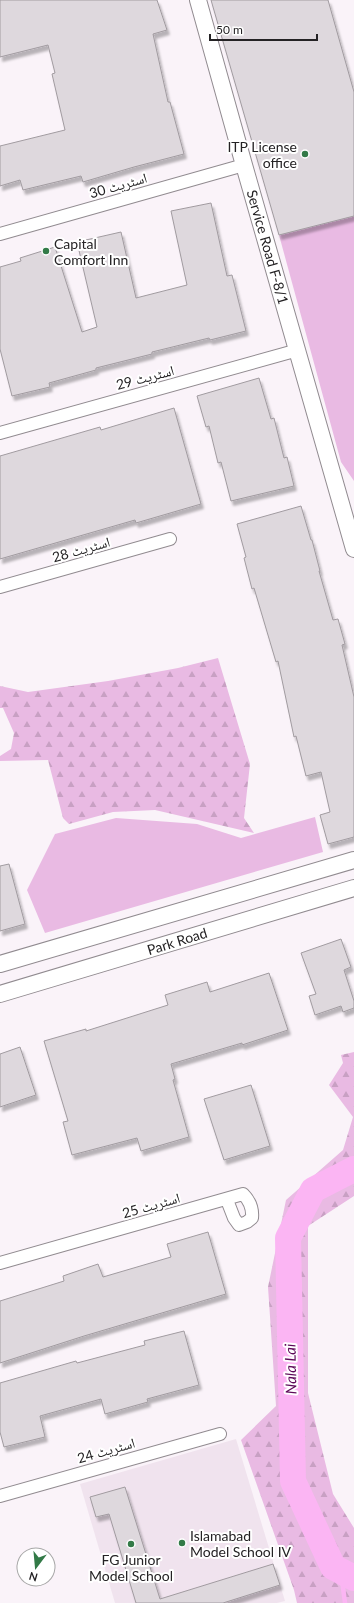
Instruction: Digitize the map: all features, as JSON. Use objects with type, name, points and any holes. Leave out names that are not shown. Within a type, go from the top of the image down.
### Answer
[{"type":"street","name":"Service Road F-8/1","points":[[198,0],[354,549]]},
{"type":"street","name":"اسٹریٹ 30","points":[[0,234],[244,165]]},
{"type":"street","name":"اسٹریٹ 29","points":[[0,433],[298,350]]},
{"type":"street","name":"Service Road F-8/1","points":[[332,471],[354,507]]},
{"type":"street","name":"اسٹریٹ 28","points":[[0,587],[170,539]]},
{"type":"street","name":"Park Road","points":[[0,964],[354,860]]},
{"type":"street","name":"Park Road","points":[[0,994],[354,888]]},
{"type":"street","name":"اسٹریٹ 25","points":[[0,1263],[243,1194],[248,1199],[253,1209],[252,1218],[239,1225],[234,1218],[227,1200]]},
{"type":"street","name":"اسٹریٹ 24","points":[[0,1496],[220,1434]]},
{"type":"shaded area","name":"Islamabad Model School IV","points":[[236,1439],[285,1601],[277,1603],[115,1603],[80,1484]]},
{"type":"green space","points":[[354,216],[354,481],[341,462],[279,235]]},
{"type":"green space","points":[[218,658],[250,764],[244,818],[254,833],[155,810],[113,812],[69,824],[63,818],[48,760],[0,761],[0,756],[11,749],[14,733],[3,708],[0,708],[0,686],[28,692],[108,681],[178,668]]},
{"type":"green space","points":[[315,817],[323,852],[45,933],[27,890],[55,834],[116,818],[197,824],[241,838]]},
{"type":"green space","points":[[354,1052],[354,1196],[308,1226],[308,1393],[333,1494],[354,1528],[354,1603],[297,1603],[294,1590],[241,1440],[276,1406],[268,1287],[286,1200],[343,1150],[353,1117],[329,1085],[343,1063],[341,1055]]},
{"type":"building","points":[[0,0],[157,0],[167,30],[153,34],[168,102],[170,102],[184,154],[83,182],[81,176],[23,190],[20,180],[0,186],[0,146],[65,130],[52,74],[55,73],[48,45],[0,57]]},
{"type":"building","name":"ITP License office","points":[[211,0],[328,0],[354,92],[354,216],[279,235]]},
{"type":"building","points":[[211,203],[227,276],[232,275],[246,331],[210,340],[209,338],[152,352],[152,354],[96,368],[96,370],[49,383],[50,387],[12,396],[0,349],[0,267],[21,261],[20,258],[55,247],[82,332],[97,327],[77,242],[121,232],[136,298],[187,285],[171,211]]},
{"type":"building","points":[[259,378],[271,419],[274,418],[284,458],[287,457],[294,486],[231,501],[221,462],[218,463],[209,426],[206,427],[197,396]]},
{"type":"building","points":[[174,408],[201,504],[136,523],[135,520],[0,559],[0,456],[100,427],[101,430]]},
{"type":"building","points":[[301,506],[312,540],[333,620],[338,619],[345,644],[342,645],[354,697],[354,837],[328,844],[320,815],[330,812],[321,772],[306,776],[296,736],[294,737],[278,661],[276,662],[254,588],[252,589],[244,558],[246,557],[237,524]]},
{"type":"building","points":[[9,864],[25,924],[0,931],[0,866]]},
{"type":"building","points":[[341,939],[351,967],[344,970],[354,1001],[354,1008],[343,1012],[341,1006],[315,1015],[309,996],[316,994],[301,953]]},
{"type":"building","points":[[269,973],[288,1030],[242,1045],[242,1043],[171,1064],[175,1079],[173,1080],[189,1137],[141,1151],[137,1138],[72,1155],[63,1122],[68,1121],[44,1041],[86,1029],[86,1031],[168,1005],[165,995],[207,982],[210,992]]},
{"type":"building","points":[[20,1047],[36,1095],[0,1107],[0,1054]]},
{"type":"building","points":[[251,1085],[270,1146],[224,1160],[204,1099]]},
{"type":"building","points":[[208,1232],[226,1294],[84,1336],[0,1363],[0,1301],[64,1281],[63,1276],[98,1264],[103,1277],[171,1257],[167,1244]]},
{"type":"building","points":[[184,1331],[199,1385],[147,1399],[148,1402],[105,1414],[101,1399],[40,1416],[45,1437],[4,1447],[0,1432],[0,1383],[76,1361],[77,1363],[145,1345],[144,1341]]},
{"type":"building","points":[[125,1487],[160,1599],[273,1564],[280,1585],[223,1603],[136,1603],[109,1514],[96,1517],[90,1497]]},
{"type":"waterway","name":"Nala Lai","points":[[354,1169],[313,1190],[288,1238],[293,1481],[333,1567],[354,1578]]},
{"type":"waterway","points":[[341,1572],[345,1603]]},
{"type":"place","name":"ITP License office","points":[[305,154]]},
{"type":"place","name":"Capital Comfort Inn","points":[[46,251]]},
{"type":"place","name":"Islamabad Model School IV","points":[[182,1543]]},
{"type":"place","name":"FG Junior Model School","points":[[131,1544]]}]
